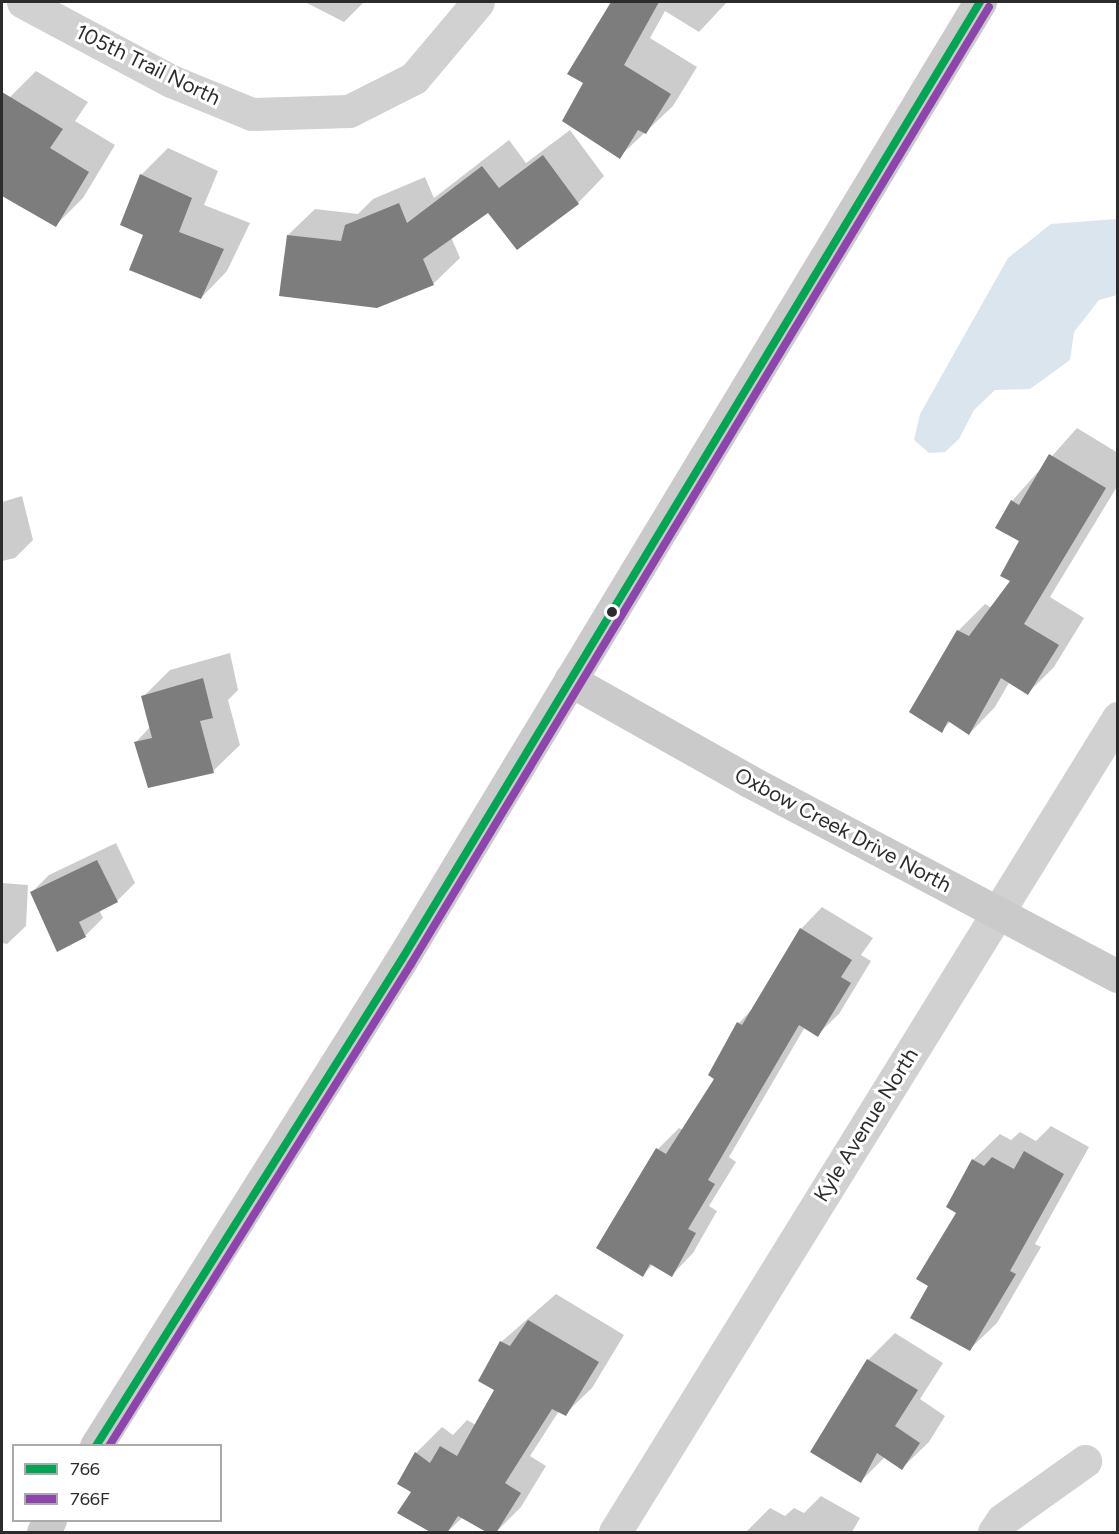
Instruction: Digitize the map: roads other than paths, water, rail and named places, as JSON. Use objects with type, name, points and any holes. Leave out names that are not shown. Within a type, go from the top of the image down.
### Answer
[{"type":"main road","points":[[97,1444],[382,991],[980,2]]},
{"type":"main road","name":"Oxbow Creek Drive North","points":[[570,680],[749,781],[1118,976]]},
{"type":"street","name":"105th Trail North","points":[[23,2],[171,81],[252,114],[349,111],[414,78],[478,2]]},
{"type":"street","name":"Kyle Avenue North","points":[[615,1533],[1000,914],[1118,718]]},
{"type":"street","points":[[994,1533],[1002,1520],[1084,1461]]}]
